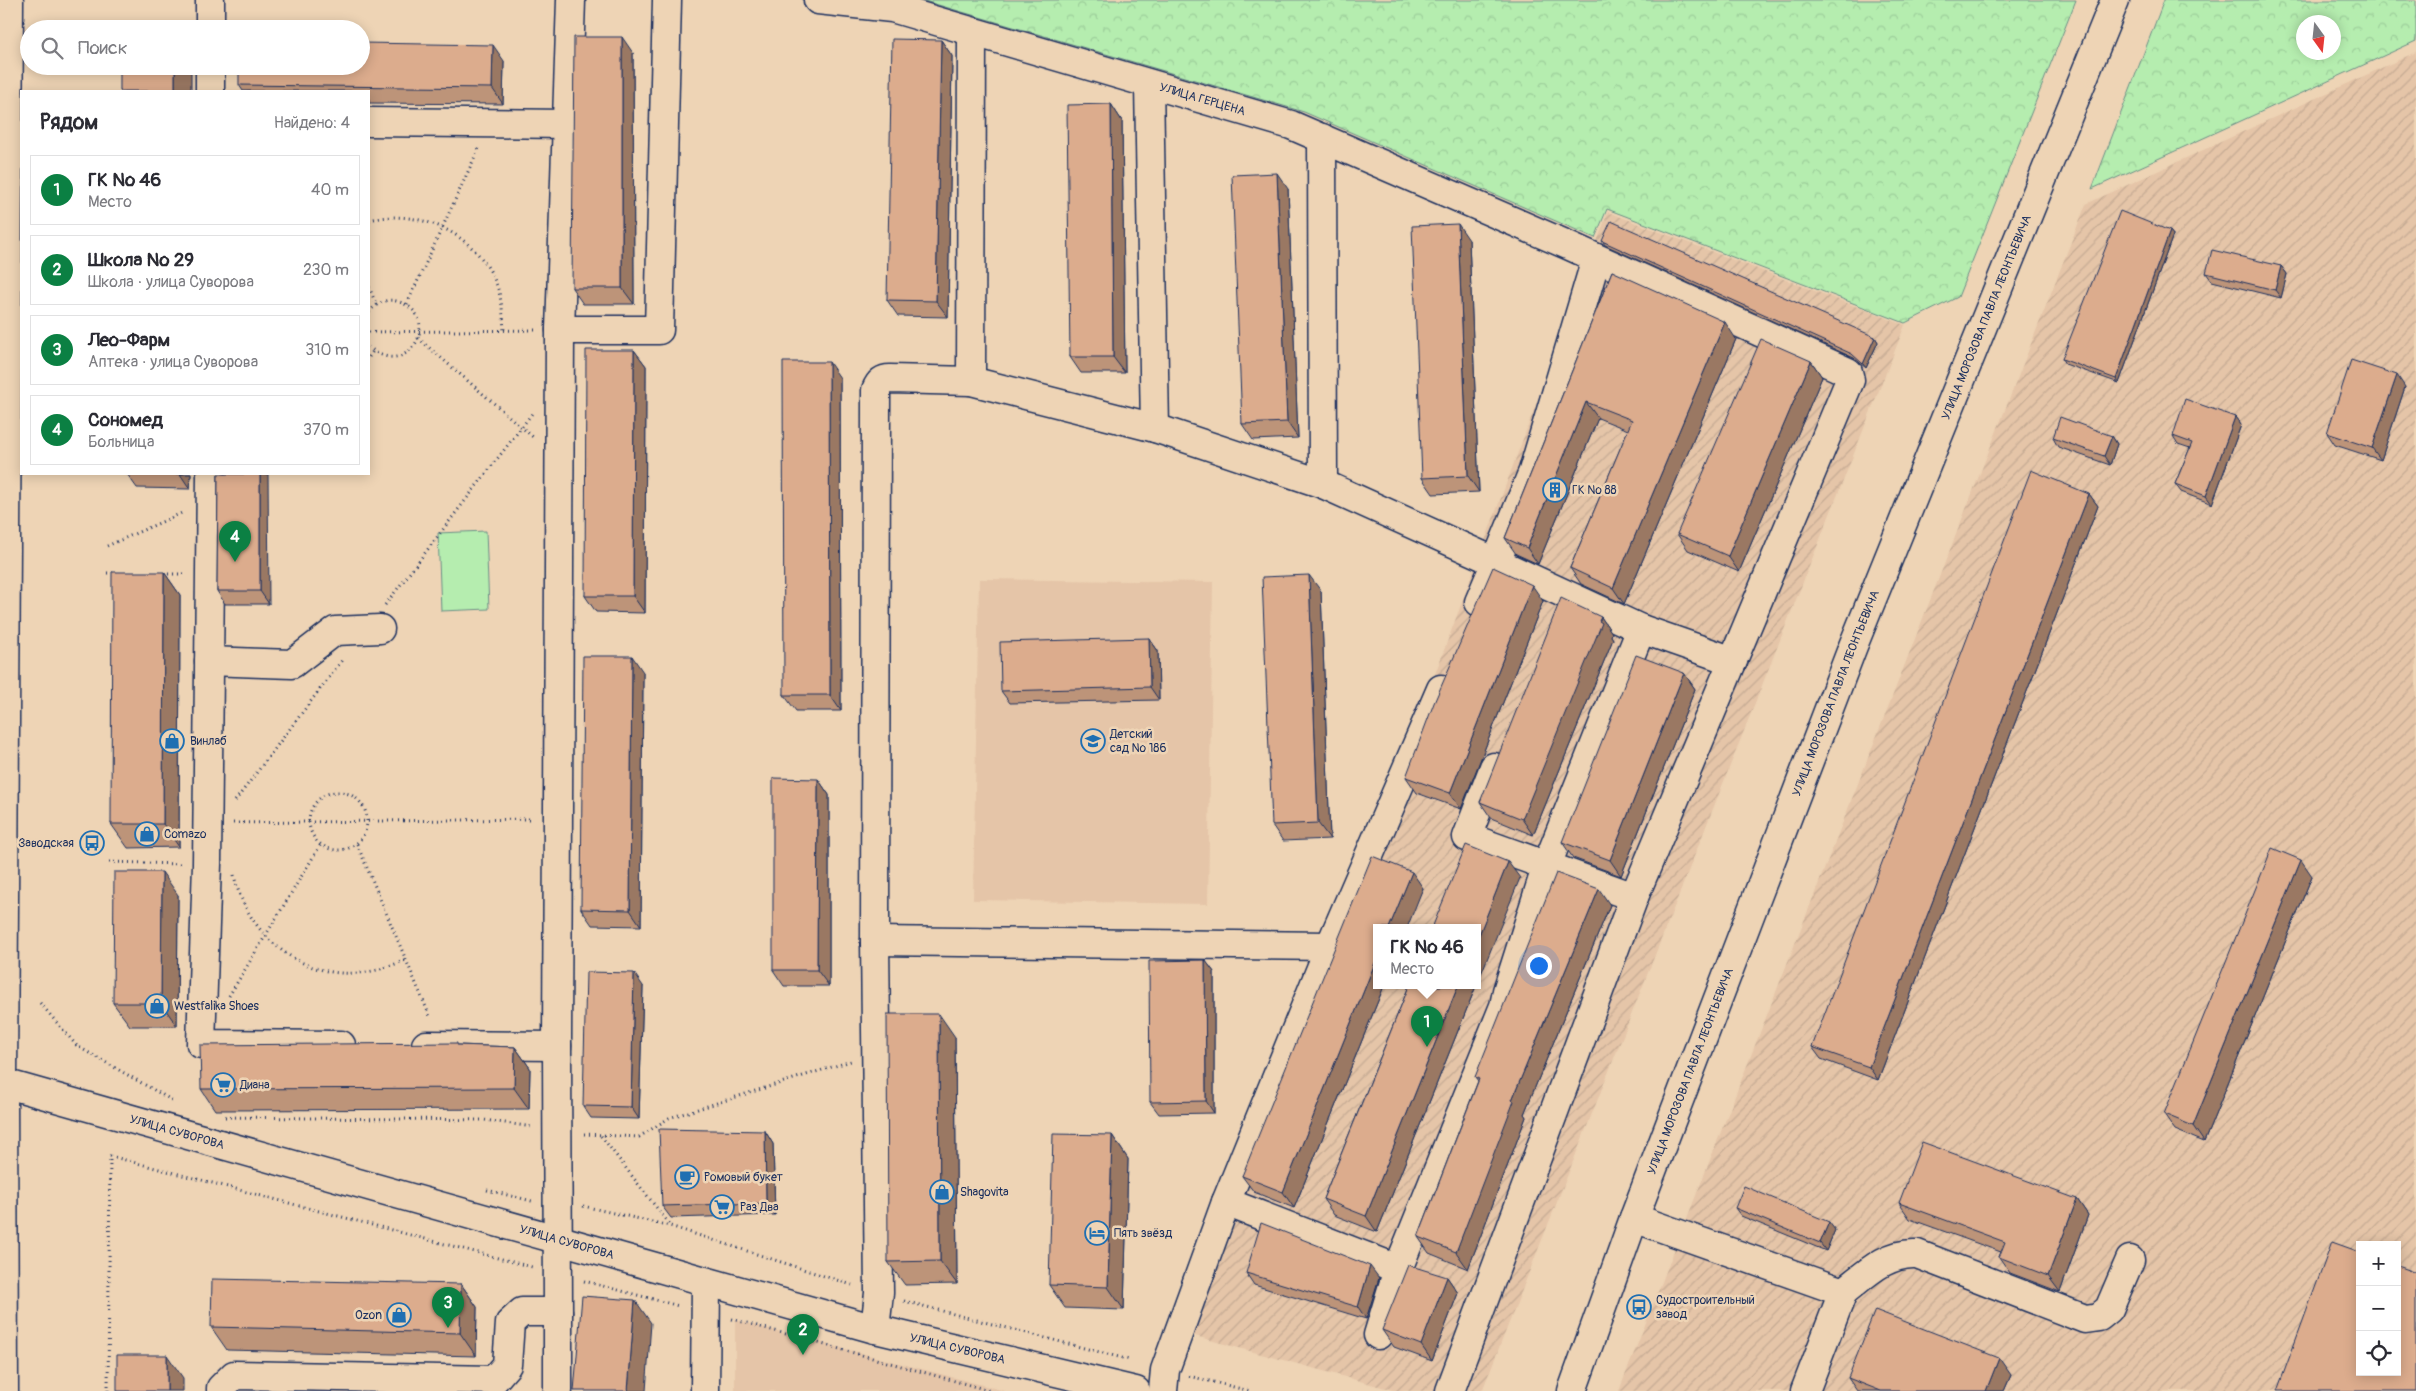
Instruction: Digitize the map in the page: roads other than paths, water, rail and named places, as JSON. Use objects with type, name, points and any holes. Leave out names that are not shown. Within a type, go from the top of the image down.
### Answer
[{"type":"main road","points":[[4,1391],[1,1082],[9,0]]},
{"type":"main road","points":[[210,0],[210,20]]},
{"type":"main road","points":[[558,1391],[557,1046],[560,330],[571,0]]},
{"type":"main road","points":[[560,330],[659,330],[667,0]]},
{"type":"main road","name":"УЛИЦА ГЕРЦЕНА","points":[[818,0],[892,8],[1291,125],[1570,246],[1845,370],[1850,376],[1733,661]]},
{"type":"main road","name":"УЛИЦА МОРОЗОВА ПАВЛА ЛЕОНТЬЕВИЧА","points":[[1572,1391],[1634,1218],[1853,646],[2115,0]]},
{"type":"main road","points":[[972,32],[972,381]]},
{"type":"main road","points":[[210,75],[210,90]]},
{"type":"main road","points":[[1149,84],[1155,428]]},
{"type":"main road","points":[[370,122],[567,124]]},
{"type":"main road","points":[[1322,138],[1323,484]]},
{"type":"main road","points":[[1468,626],[1533,471],[1596,258]]},
{"type":"main road","points":[[875,1329],[879,1293],[875,941],[876,390],[883,379],[890,378],[972,381],[1155,428],[1323,484],[1496,562],[1559,603],[1641,628],[1733,661],[1634,897],[1450,1391]]},
{"type":"main road","points":[[211,475],[209,661],[213,823],[207,864],[201,1044],[364,1045]]},
{"type":"main road","points":[[1378,1335],[1398,1269],[1504,1006],[1506,991],[1547,865],[1641,628]]},
{"type":"main road","points":[[209,661],[292,664],[335,631],[373,629]]},
{"type":"main road","points":[[1164,1380],[1226,1202],[1330,946],[1452,663]]},
{"type":"main road","points":[[1502,747],[1467,837],[1634,897]]},
{"type":"main road","points":[[875,941],[1330,946]]},
{"type":"main road","points":[[403,1045],[557,1046]]},
{"type":"main road","name":"УЛИЦА СУВОРОВА","points":[[1,1082],[875,1329],[1136,1391]]},
{"type":"main road","points":[[1226,1202],[1398,1269]]},
{"type":"main road","points":[[1634,1218],[1843,1292]]},
{"type":"main road","points":[[1805,1391],[1843,1292],[1879,1264],[1892,1257],[1905,1253],[1918,1254],[2085,1319],[2099,1317],[2109,1309],[2130,1260]]},
{"type":"main road","points":[[705,1391],[706,1282]]},
{"type":"main road","points":[[221,1391],[221,1388],[234,1375],[494,1380],[507,1365],[510,1323],[522,1312],[558,1312]]},
{"type":"place","name":"ГК № 88","points":[[1555,490]]},
{"type":"place","name":"Сономед","points":[[235,562]]},
{"type":"place","name":"Винлаб","points":[[172,741]]},
{"type":"place","name":"Детский сад № 186","points":[[1093,741]]},
{"type":"place","name":"Comazo","points":[[147,834]]},
{"type":"place","name":"Заводская","points":[[92,843]]},
{"type":"place","name":"Westfalika Shoes","points":[[157,1006]]},
{"type":"place","name":"ГК № 46","points":[[1427,1047]]},
{"type":"place","name":"Диана","points":[[223,1085]]},
{"type":"place","name":"Ромовый букет","points":[[687,1177]]},
{"type":"place","name":"Shagovita","points":[[942,1192]]},
{"type":"place","name":"Раз Два","points":[[722,1207]]},
{"type":"place","name":"Пять звёзд","points":[[1097,1233]]},
{"type":"place","name":"Судостроительный завод","points":[[1639,1307]]},
{"type":"place","name":"Ozon","points":[[399,1315]]},
{"type":"place","name":"Лео-Фарм","points":[[448,1328]]},
{"type":"place","name":"Школа № 29","points":[[803,1355]]}]
